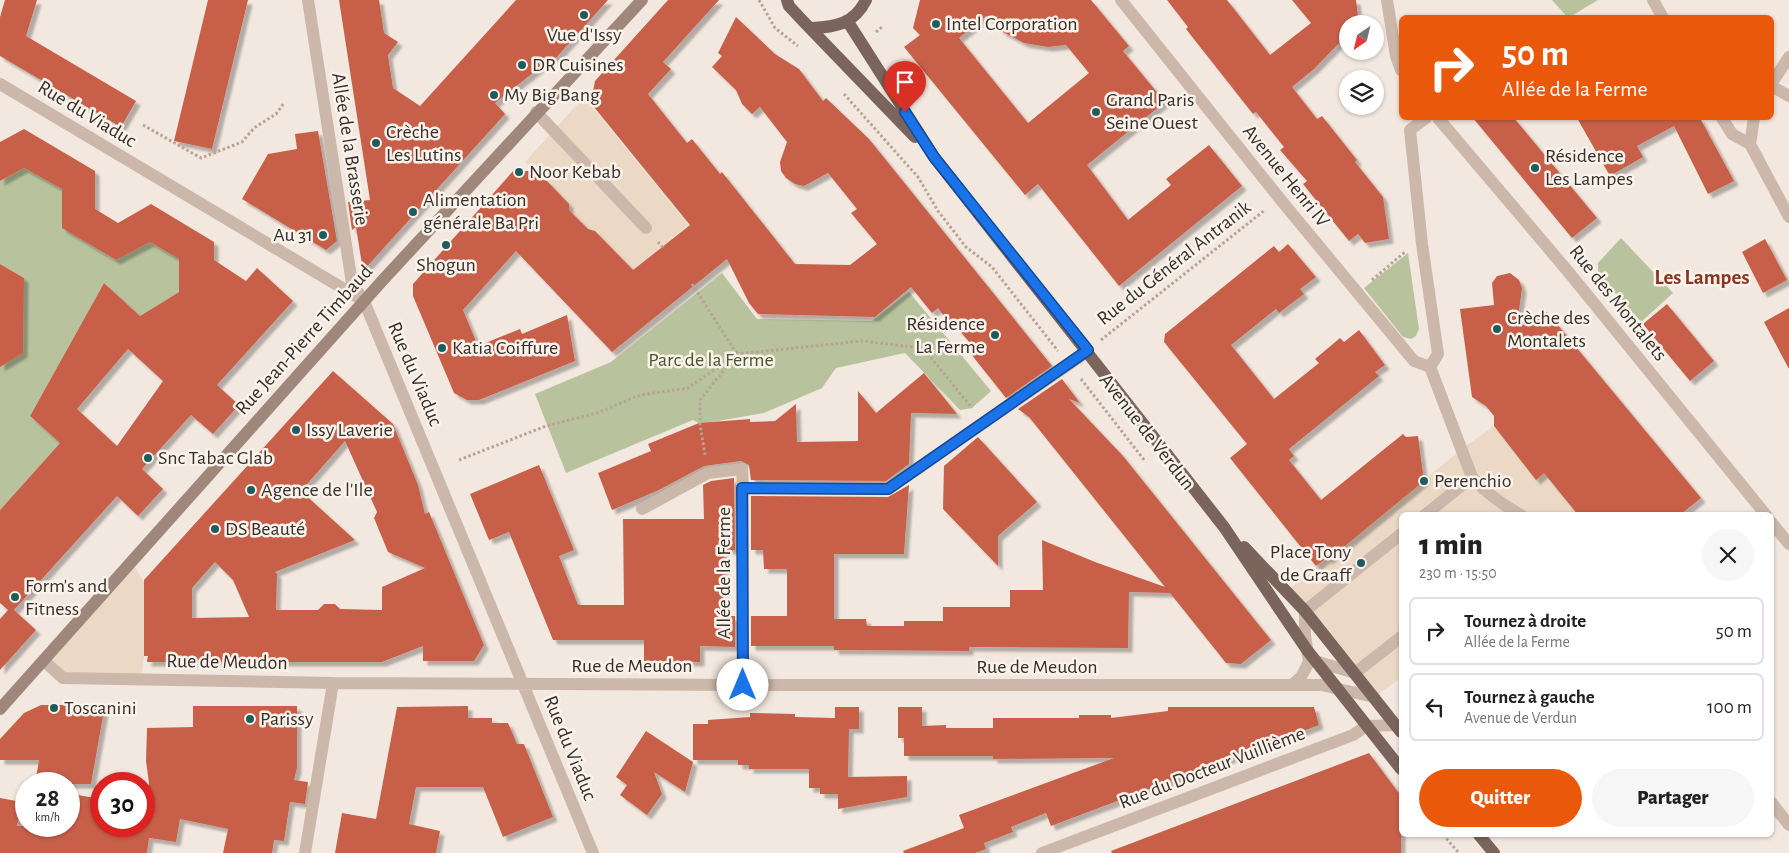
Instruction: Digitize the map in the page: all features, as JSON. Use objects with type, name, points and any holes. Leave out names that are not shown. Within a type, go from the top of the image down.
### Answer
[{"type":"main road","name":"Rue Jean-Pierre Timbaud","points":[[0,709],[364,301],[536,112],[642,0]]},
{"type":"main road","name":"Avenue de Verdun","points":[[788,0],[789,6],[934,157],[1088,350],[1224,527],[1311,656],[1399,767]]},
{"type":"main road","points":[[812,28],[834,27],[848,22],[860,11],[866,0]]},
{"type":"main road","name":"Avenue de Verdun","points":[[848,22],[934,157]]},
{"type":"main road","name":"Avenue de Verdun","points":[[1224,527],[1305,611],[1398,728]]},
{"type":"main road","points":[[1481,837],[1494,853]]},
{"type":"street","name":"Allée de la Brasserie","points":[[308,0],[350,274],[352,283],[364,301]]},
{"type":"street","name":"Avenue Henri IV","points":[[1121,0],[1280,200],[1414,361],[1430,367]]},
{"type":"street","points":[[1387,0],[1399,64]]},
{"type":"street","points":[[1652,0],[1661,15]]},
{"type":"street","points":[[1774,80],[1789,57]]},
{"type":"street","name":"Rue du Viaduc","points":[[0,84],[364,301],[593,853]]},
{"type":"street","points":[[1774,87],[1789,96]]},
{"type":"street","points":[[536,112],[646,228]]},
{"type":"street","points":[[1423,120],[1410,130],[1422,244],[1438,354],[1430,367],[1472,477],[1485,492],[1516,512]]},
{"type":"street","name":"Rue des Montalets","points":[[1440,120],[1566,269],[1764,512]]},
{"type":"street","points":[[1723,120],[1732,134],[1750,144],[1789,217]]},
{"type":"street","points":[[1750,144],[1754,120]]},
{"type":"street","name":"Allée de la Ferme","points":[[743,685],[742,488],[888,489],[1088,350]]},
{"type":"street","points":[[642,509],[708,473],[742,469],[742,488]]},
{"type":"street","points":[[1429,512],[1472,477]]},
{"type":"street","points":[[1774,526],[1789,544]]},
{"type":"street","points":[[1292,685],[1306,669],[1311,656],[1305,611],[1399,536]]},
{"type":"street","points":[[1311,656],[1355,673],[1399,639]]},
{"type":"street","name":"Rue de Meudon","points":[[44,661],[62,678],[333,683],[1321,685],[1374,697]]},
{"type":"street","points":[[305,853],[333,683]]},
{"type":"street","name":"Rue du Docteur Vuillième","points":[[1042,853],[1353,735],[1366,726],[1398,728]]},
{"type":"street","points":[[1774,806],[1789,825]]},
{"type":"path","points":[[759,0],[775,28],[803,49]]},
{"type":"path","name":"Avenue de Verdun","points":[[839,88],[918,177],[938,211],[966,247],[992,267],[1147,463]]},
{"type":"path","points":[[143,125],[201,158],[242,142],[254,128],[276,114],[284,103]]},
{"type":"path","name":"Rue du Général Antranik","points":[[1088,350],[1280,200]]},
{"type":"path","points":[[1358,292],[1413,246],[1422,244]]},
{"type":"path","points":[[692,284],[737,354]]},
{"type":"path","points":[[459,460],[546,426],[596,413],[640,394],[688,388],[737,354],[861,341],[923,348],[972,408],[981,424]]},
{"type":"path","points":[[708,473],[700,424],[700,400],[737,354]]},
{"type":"path","points":[[1445,837],[1459,853]]},
{"type":"green space","points":[[1552,0],[1598,0],[1573,15],[1565,15]]},
{"type":"green space","points":[[24,168],[62,189],[63,228],[115,260],[150,242],[179,259],[179,292],[140,316],[104,283],[30,416],[60,443],[0,510],[0,367],[24,278],[0,264],[0,181]]},
{"type":"green space","points":[[1621,238],[1673,293],[1641,322],[1598,274],[1598,263]]},
{"type":"green space","points":[[1408,253],[1419,329],[1416,336],[1411,339],[1403,337],[1364,288]]},
{"type":"green space","name":"Parc de la Ferme","points":[[722,273],[757,319],[872,321],[909,292],[991,391],[972,408],[960,410],[905,353],[836,368],[822,388],[764,413],[700,424],[693,420],[566,473],[535,394],[611,362]]},
{"type":"shaded area","points":[[584,97],[688,225],[630,272],[568,209],[569,204],[525,162]]},
{"type":"shaded area","name":"Place Tony de Graaff","points":[[1494,426],[1536,479],[1575,448],[1556,488],[1576,512],[1399,512],[1399,679],[1374,697],[1287,591],[1462,449]]},
{"type":"shaded area","points":[[132,562],[144,582],[144,656],[141,679],[63,678],[44,661]]},
{"type":"building","points":[[5,0],[37,0],[26,36],[136,101],[121,127],[0,56],[0,17]]},
{"type":"building","points":[[208,0],[248,0],[212,149],[174,141]]},
{"type":"building","points":[[339,0],[379,0],[384,33],[398,42],[388,55],[393,88],[420,106],[516,0],[608,0],[555,59],[553,57],[495,103],[505,114],[363,271],[356,227],[352,230],[348,202],[370,200]]},
{"type":"building","points":[[668,0],[719,0],[663,62],[671,69],[648,94],[687,143],[692,139],[720,174],[722,172],[795,264],[850,265],[877,244],[851,213],[857,209],[828,173],[804,186],[795,184],[786,178],[781,171],[780,162],[787,142],[760,107],[752,114],[742,104],[736,90],[712,67],[722,56],[718,53],[736,17],[775,54],[799,69],[823,101],[826,98],[869,139],[1052,366],[1006,398],[971,354],[970,343],[954,324],[951,326],[938,308],[932,313],[911,287],[875,317],[758,314],[749,303],[727,259],[612,352],[516,251],[463,310],[478,346],[520,329],[522,334],[567,315],[575,361],[479,400],[467,400],[454,393],[413,296],[413,284],[513,171],[532,171],[541,179],[547,181],[569,204],[569,210],[588,229],[595,231],[633,270],[690,225],[594,107],[592,96],[595,81]]},
{"type":"building","name":"Grand Paris Seine Ouest","points":[[920,0],[1091,0],[1129,46],[1123,51],[1165,102],[1087,165],[1128,220],[1171,185],[1166,179],[1209,145],[1242,186],[1119,286],[1038,184],[1025,195],[904,47],[920,35],[913,28]],"holes":[[[986,16],[1003,32],[1024,43],[1048,47],[1066,45],[1089,73],[1028,123],[959,38]]]},
{"type":"building","points":[[1167,0],[1227,0],[1270,55],[1311,23],[1292,0],[1356,0],[1358,15],[1339,15],[1339,43],[1314,69],[1292,87],[1317,119],[1322,116],[1383,197],[1389,239],[1365,243],[1358,234],[1349,241],[1303,184],[1307,181],[1280,150],[1284,147],[1256,112],[1253,114],[1186,29],[1188,27]]},
{"type":"building","name":"Résidence Les Lampes","points":[[1475,120],[1516,120],[1597,218],[1572,238]]},
{"type":"building","points":[[1578,120],[1701,120],[1734,181],[1708,194],[1674,126],[1637,146],[1643,157],[1610,176]]},
{"type":"building","points":[[24,129],[95,171],[95,209],[118,223],[151,204],[214,242],[214,260],[246,281],[257,268],[293,301],[217,385],[239,405],[213,434],[191,415],[142,469],[163,489],[138,516],[117,496],[14,610],[36,630],[0,670],[0,619],[8,610],[0,603],[0,510],[60,443],[30,416],[104,283],[140,316],[179,292],[179,259],[150,242],[116,260],[62,228],[62,189],[24,168],[0,181],[0,142]],"holes":[[[128,349],[163,381],[117,446],[77,409]]]},
{"type":"building","points":[[318,131],[337,241],[326,250],[242,199],[268,154],[297,149],[295,134]]},
{"type":"building","points":[[1765,239],[1787,280],[1763,293],[1742,252]]},
{"type":"building","points":[[1288,244],[1316,277],[1300,289],[1304,294],[1279,313],[1276,309],[1231,345],[1274,399],[1319,363],[1315,359],[1340,338],[1344,342],[1359,330],[1385,365],[1375,372],[1379,376],[1289,449],[1294,456],[1289,460],[1321,500],[1403,434],[1406,437],[1418,436],[1424,481],[1328,560],[1327,558],[1316,566],[1230,458],[1247,444],[1164,342],[1165,334],[1274,246],[1279,252]]},
{"type":"building","points":[[0,264],[24,278],[23,353],[0,367]]},
{"type":"building","points":[[1510,273],[1519,280],[1522,288],[1518,318],[1547,312],[1701,498],[1684,512],[1576,512],[1544,473],[1536,480],[1494,426],[1494,416],[1486,406],[1472,397],[1460,309],[1494,305],[1492,283],[1497,276]]},
{"type":"building","points":[[1667,304],[1714,361],[1690,381],[1643,324]]},
{"type":"building","points":[[1789,308],[1789,369],[1764,322]]},
{"type":"building","points":[[333,371],[393,424],[418,485],[425,514],[429,512],[484,645],[474,661],[423,661],[423,646],[382,662],[147,662],[148,656],[144,656],[144,580]],"holes":[[[345,441],[377,512],[374,518],[388,552],[425,568],[382,587],[382,610],[340,609],[335,604],[324,604],[318,610],[276,610],[277,574],[275,572],[355,540],[301,491]],[[215,562],[233,580],[249,617],[192,618],[192,588]]]},
{"type":"building","points":[[924,373],[957,414],[911,413],[909,464],[886,481],[751,480],[749,465],[741,461],[704,466],[659,490],[612,510],[598,473],[651,451],[648,444],[699,423],[750,419],[750,422],[775,421],[796,404],[797,442],[858,441],[858,391],[876,413]]},
{"type":"building","points":[[1062,379],[1080,403],[1069,399],[1123,456],[1271,640],[1241,664],[1226,663],[1170,593],[1129,592],[1128,648],[969,647],[969,651],[834,650],[834,646],[751,646],[751,616],[787,616],[787,569],[764,569],[763,550],[751,550],[751,496],[888,497],[909,485],[904,554],[834,554],[834,619],[866,619],[867,626],[904,626],[904,621],[943,621],[943,607],[1010,607],[1010,590],[1043,590],[1042,540],[1095,562],[1165,587],[1029,417],[1018,409]]},
{"type":"building","points":[[978,437],[1037,502],[998,536],[998,566],[943,509],[944,466]]},
{"type":"building","points":[[539,465],[574,550],[559,556],[578,605],[624,605],[623,519],[704,519],[703,485],[711,481],[734,478],[735,550],[724,550],[723,616],[735,616],[735,647],[700,646],[700,662],[644,661],[644,640],[553,640],[509,532],[489,540],[470,494]]},
{"type":"building","points":[[41,705],[105,705],[93,772],[90,772],[90,784],[80,784],[80,772],[37,772],[39,760],[0,760],[0,739],[24,713]]},
{"type":"building","points":[[193,706],[297,706],[297,768],[294,780],[308,782],[305,804],[290,802],[284,841],[274,840],[272,853],[223,853],[228,829],[180,819],[176,842],[149,838],[147,853],[0,853],[0,798],[15,801],[15,837],[80,837],[80,795],[90,797],[90,837],[155,837],[155,772],[148,772],[147,728],[193,727]]},
{"type":"building","points":[[468,706],[468,718],[492,718],[492,723],[508,723],[517,744],[524,744],[553,817],[503,837],[483,787],[416,787],[409,824],[440,831],[436,853],[335,853],[342,813],[376,819],[397,707]]},
{"type":"building","points":[[835,707],[859,707],[859,729],[849,729],[848,777],[907,776],[907,797],[838,809],[838,794],[820,794],[820,788],[809,788],[809,769],[749,769],[749,765],[738,765],[738,760],[693,760],[693,724],[708,724],[708,720],[750,717],[750,713],[795,714],[795,717],[835,718]]},
{"type":"building","points":[[898,707],[922,707],[922,726],[946,725],[946,728],[993,728],[993,718],[1079,718],[1079,715],[1111,715],[1111,718],[1168,711],[1168,707],[1314,707],[1319,725],[1051,826],[1046,813],[1011,827],[1013,832],[984,843],[986,849],[975,853],[904,853],[903,851],[964,828],[959,815],[1114,758],[993,759],[993,756],[904,756],[904,738],[898,738]]},
{"type":"building","points":[[646,731],[693,762],[685,792],[654,772],[662,794],[647,815],[620,795],[627,785],[616,777]]},
{"type":"building","points":[[1369,753],[1399,793],[1401,853],[1112,853],[1111,851]]},
{"type":"place","name":"Vue d'Issy","points":[[584,15]]},
{"type":"place","name":"Intel Corporation","points":[[936,24]]},
{"type":"place","name":"DR Cuisines","points":[[522,65]]},
{"type":"place","name":"My Big Bang","points":[[494,95]]},
{"type":"place","name":"Grand Paris Seine Ouest","points":[[1096,112]]},
{"type":"place","name":"Crèche Les Lutins","points":[[376,143]]},
{"type":"place","name":"Résidence Les Lampes","points":[[1535,168]]},
{"type":"place","name":"Noor Kebab","points":[[519,172]]},
{"type":"place","name":"Alimentation générale Ba Pri","points":[[413,212]]},
{"type":"place","name":"Au 31","points":[[323,235]]},
{"type":"place","name":"Shogun","points":[[446,245]]},
{"type":"place","name":"Crèche des Montalets","points":[[1497,329]]},
{"type":"place","name":"Résidence La Ferme","points":[[995,335]]},
{"type":"place","name":"Katia Coiffure","points":[[442,348]]},
{"type":"place","name":"Issy Laverie","points":[[296,430]]},
{"type":"place","name":"Snc Tabac Glab","points":[[148,458]]},
{"type":"place","name":"Perenchio","points":[[1424,481]]},
{"type":"place","name":"Agence de l'Ile","points":[[251,490]]},
{"type":"place","name":"DS Beauté","points":[[215,529]]},
{"type":"place","name":"Place Tony de Graaff","points":[[1361,563]]},
{"type":"place","name":"Form's and Fitness","points":[[15,597]]},
{"type":"place","name":"Toscanini","points":[[54,708]]},
{"type":"place","name":"Parissy","points":[[250,719]]},
{"type":"district","name":"Les Lampes","points":[[1702,277]]},
{"type":"route","points":[[743,685],[742,488],[888,489],[1088,350],[934,157],[905,112]]}]
